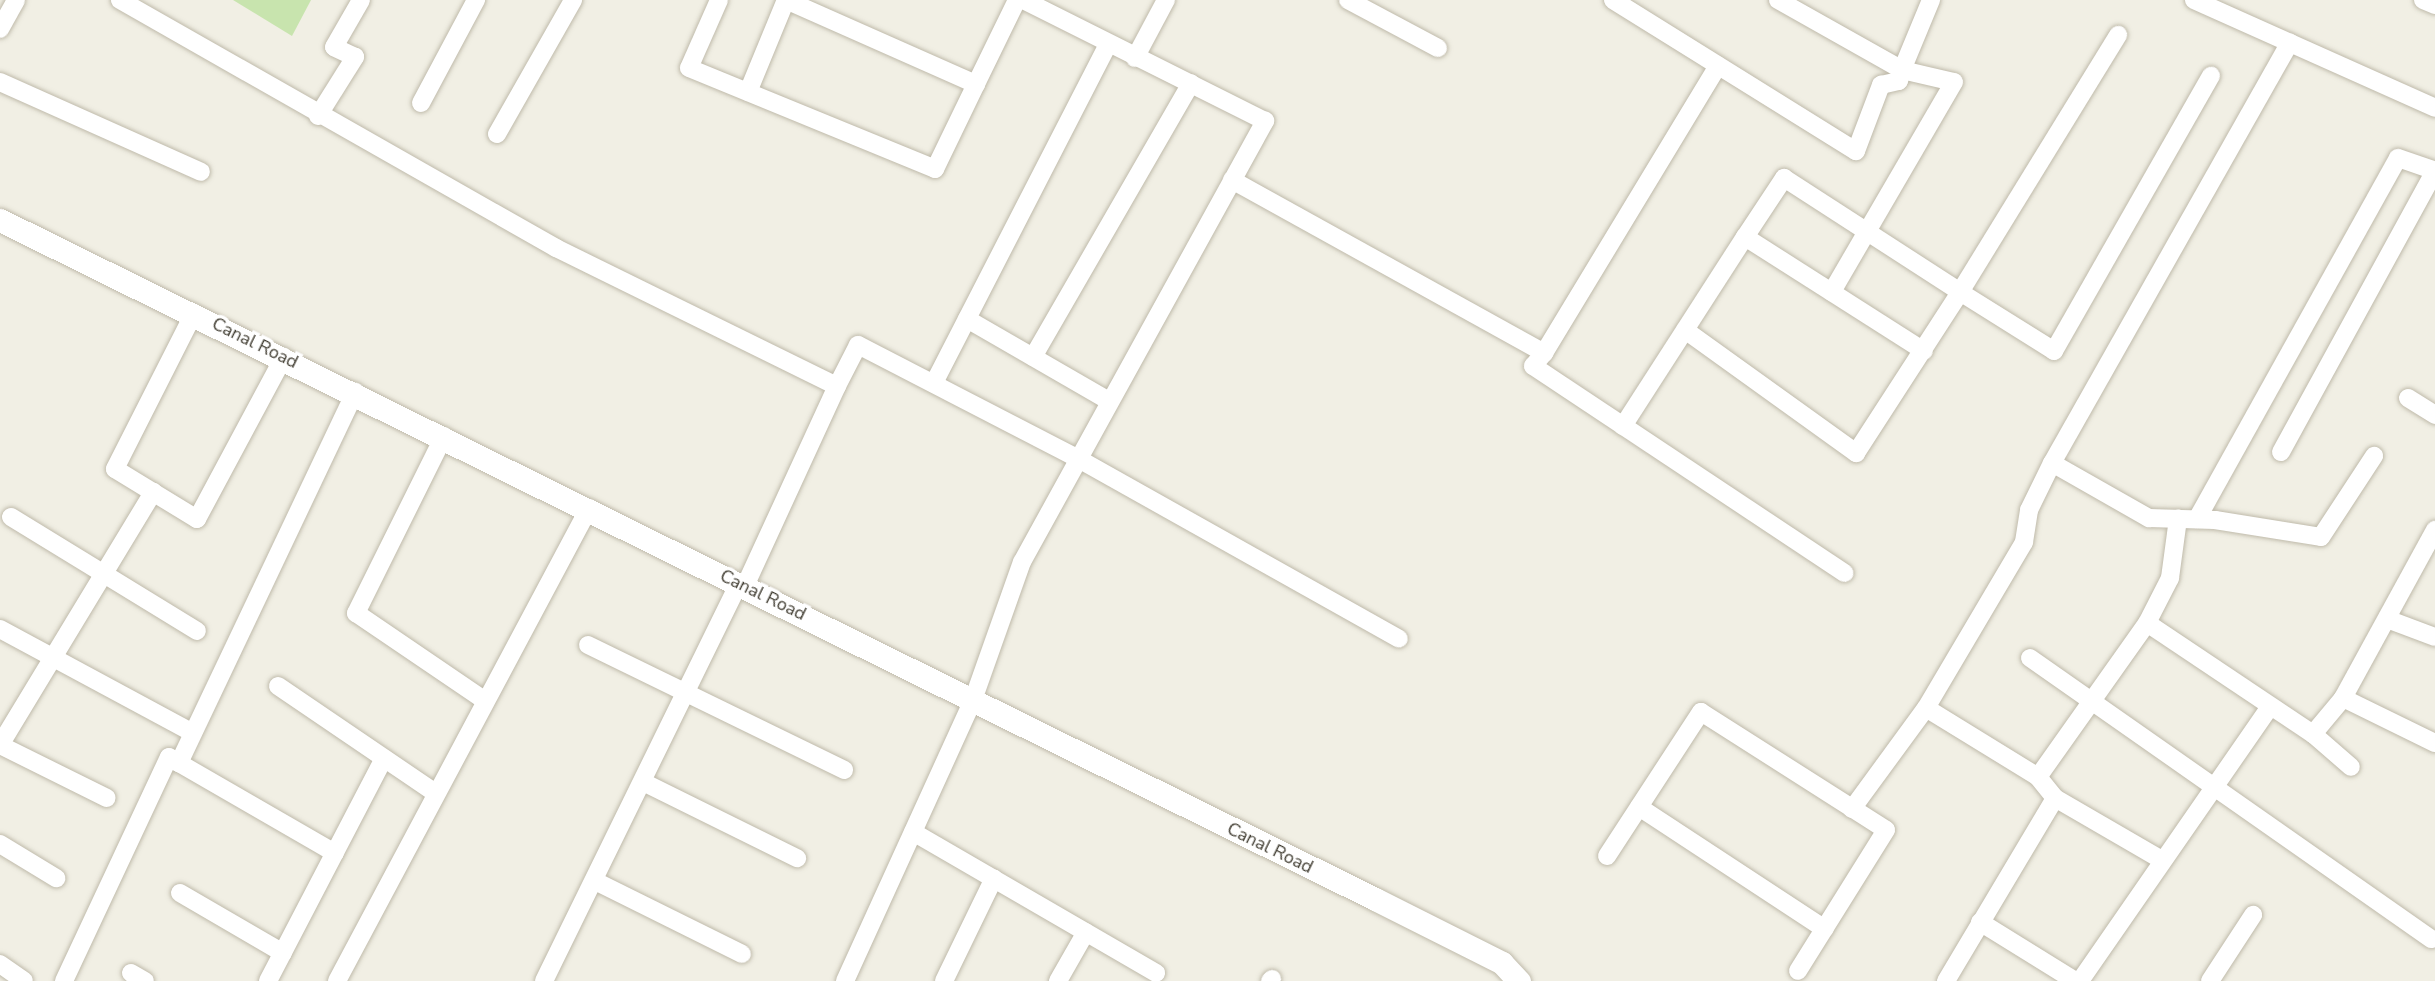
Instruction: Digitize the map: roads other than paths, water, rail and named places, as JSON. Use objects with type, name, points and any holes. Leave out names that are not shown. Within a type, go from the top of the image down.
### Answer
[{"type":"street","points":[[0,29],[16,0]]},
{"type":"street","points":[[120,0],[318,116],[556,248],[837,386]]},
{"type":"street","points":[[318,116],[355,57],[334,47],[361,0]]},
{"type":"street","points":[[421,103],[477,0]]},
{"type":"street","points":[[497,134],[573,0]]},
{"type":"street","points":[[719,0],[689,68],[935,169],[1017,0]]},
{"type":"street","points":[[748,92],[786,0],[975,84]]},
{"type":"street","points":[[845,981],[973,700],[1022,562],[1265,121],[1023,0]]},
{"type":"street","points":[[1135,58],[1166,0]]},
{"type":"street","points":[[1348,0],[1438,48]]},
{"type":"street","points":[[1613,0],[1856,151],[1881,85],[1899,81],[1931,0]]},
{"type":"street","points":[[1779,0],[1902,70],[1954,82],[1832,292]]},
{"type":"street","points":[[2194,0],[2435,107]]},
{"type":"street","points":[[2423,0],[2435,5]]},
{"type":"street","points":[[1685,330],[1856,453],[1924,351],[2118,35]]},
{"type":"street","points":[[1853,809],[1926,708],[2024,542],[2029,510],[2052,463],[2290,43]]},
{"type":"street","points":[[935,381],[1108,44]]},
{"type":"street","points":[[1718,66],[1544,353],[1533,366],[1844,573]]},
{"type":"street","points":[[1623,426],[1784,178],[2054,351],[2211,76]]},
{"type":"street","points":[[0,82],[201,172]]},
{"type":"street","points":[[1033,358],[1191,83]]},
{"type":"street","points":[[2197,519],[2398,158],[2435,171],[2281,452]]},
{"type":"street","points":[[1232,180],[1544,353]]},
{"type":"street","name":"Canal Road","points":[[0,220],[444,436],[1502,963],[1518,981]]},
{"type":"street","points":[[1745,237],[1924,351]]},
{"type":"street","points":[[194,313],[115,469],[197,519],[284,357]]},
{"type":"street","points":[[967,319],[1109,401]]},
{"type":"street","points":[[544,981],[742,585],[858,345],[935,381],[1077,458],[1399,639]]},
{"type":"street","points":[[178,763],[355,392]]},
{"type":"street","points":[[2408,398],[2435,415]]},
{"type":"street","points":[[444,436],[356,613],[484,700]]},
{"type":"street","points":[[2052,463],[2148,518],[2197,519],[2321,537],[2374,456]]},
{"type":"street","points":[[107,798],[0,745],[153,492]]},
{"type":"street","points":[[338,981],[433,792],[589,508]]},
{"type":"street","points":[[11,517],[197,631]]},
{"type":"street","points":[[2038,777],[2147,623],[2169,578],[2178,519]]},
{"type":"street","points":[[2313,734],[2343,698],[2434,533]]},
{"type":"street","points":[[2387,619],[2435,637]]},
{"type":"street","points":[[2147,623],[2269,708],[2313,734],[2351,767]]},
{"type":"street","points":[[0,629],[193,733]]},
{"type":"street","points":[[587,645],[844,770]]},
{"type":"street","points":[[2030,659],[2093,699],[2432,940]]},
{"type":"street","points":[[278,686],[433,792]]},
{"type":"street","points":[[2343,698],[2435,743]]},
{"type":"street","points":[[1926,708],[2038,777],[2055,798],[2162,860]]},
{"type":"street","points":[[1980,922],[2078,981],[2269,708]]},
{"type":"street","points":[[1607,856],[1701,712],[1886,830],[1798,971]]},
{"type":"street","points":[[64,981],[169,757],[335,853]]},
{"type":"street","points":[[268,981],[384,758]]},
{"type":"street","points":[[643,782],[797,858]]},
{"type":"street","points":[[1946,981],[2055,798]]},
{"type":"street","points":[[1639,807],[1825,929]]},
{"type":"street","points":[[913,832],[1156,974]]},
{"type":"street","points":[[0,844],[56,878]]},
{"type":"street","points":[[944,981],[993,878]]},
{"type":"street","points":[[595,881],[742,954]]},
{"type":"street","points":[[180,893],[283,953]]},
{"type":"street","points":[[2210,981],[2253,915]]},
{"type":"street","points":[[1058,981],[1086,932]]},
{"type":"street","points":[[0,964],[24,981]]}]
